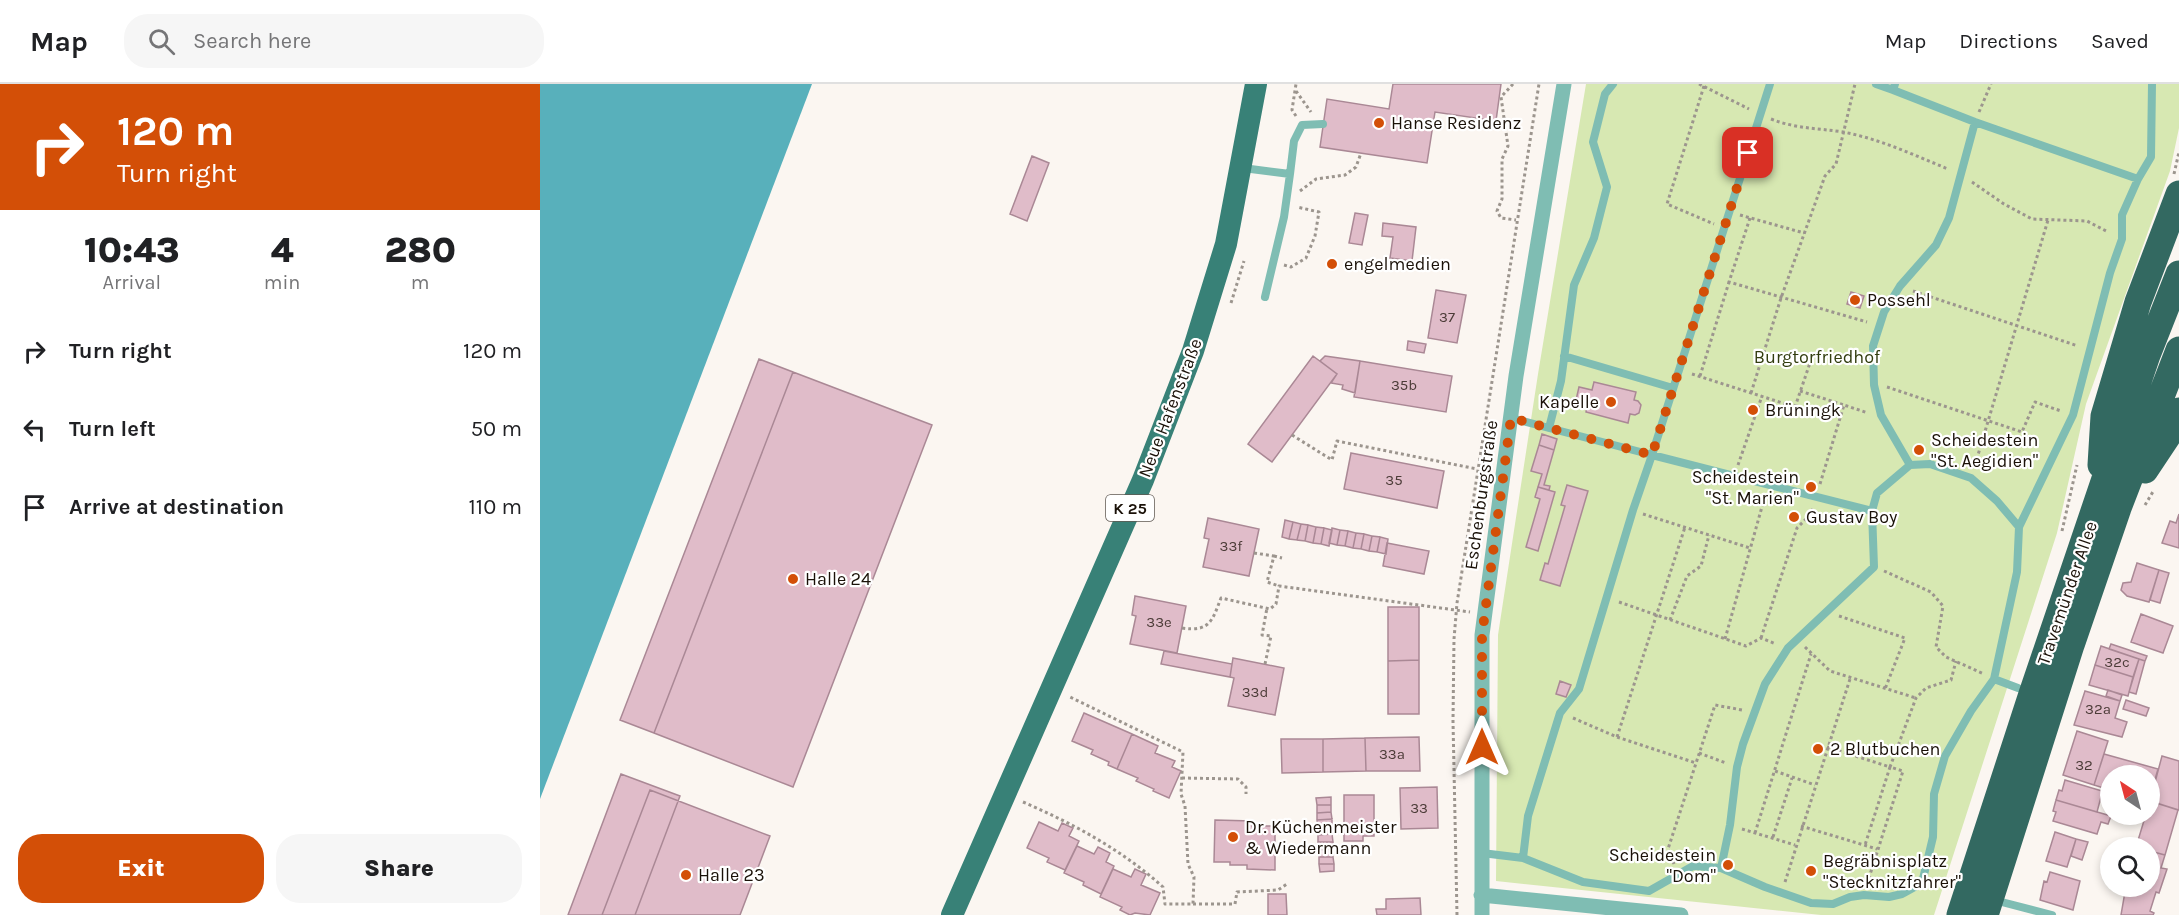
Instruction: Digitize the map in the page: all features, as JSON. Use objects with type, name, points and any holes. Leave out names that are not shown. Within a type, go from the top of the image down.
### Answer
[{"type":"highway","points":[[2109,505],[2104,416],[2176,185]]},
{"type":"highway","name":"Travemünder Allee","points":[[1987,907],[2071,645],[2147,355],[2179,274]]},
{"type":"highway","name":"Travemünder Allee","points":[[1960,915],[2032,694],[2109,505],[2179,350]]},
{"type":"highway","points":[[2109,505],[2169,434],[2177,420]]},
{"type":"main road","name":"Neue Hafenstraße","points":[[952,915],[1143,480],[1194,351],[1226,244],[1256,84]]},
{"type":"street","name":"Eschenburgstraße","points":[[1482,915],[1482,635],[1511,418],[1564,84]]},
{"type":"street","points":[[1481,895],[1675,915]]},
{"type":"lane","points":[[1549,428],[1561,381],[1574,285],[1594,238],[1607,188],[1593,142],[1605,94],[1613,84]]},
{"type":"lane","points":[[1523,858],[1528,816],[1560,713],[1578,689],[1770,84]]},
{"type":"lane","points":[[1876,84],[1894,87],[1975,122],[2138,179]]},
{"type":"lane","points":[[1482,853],[1523,858],[1583,882],[1649,891],[1693,866],[1720,868],[1811,903],[1833,904],[1850,897],[1864,895],[1889,897],[1902,894],[1922,883],[1933,837],[1934,794],[1945,756],[1971,711],[1995,679],[2017,572],[2019,527],[2073,415],[2110,273],[2122,239],[2122,215],[2151,157],[2152,84]]},
{"type":"lane","points":[[1910,465],[1884,418],[1874,382],[1872,346],[1884,312],[1900,286],[1936,245],[1949,218],[1975,122]]},
{"type":"lane","points":[[1265,297],[1286,204],[1294,141],[1302,125],[1321,124]]},
{"type":"lane","points":[[1241,168],[1290,174]]},
{"type":"lane","points":[[1564,356],[1673,388]]},
{"type":"lane","points":[[1511,418],[1872,512]]},
{"type":"lane","points":[[1720,868],[1730,825],[1737,767],[1765,684],[1788,648],[1874,567],[1872,512],[1877,493],[1910,465],[1930,464],[1971,478],[1997,501],[2019,527]]},
{"type":"lane","points":[[1995,679],[2018,688]]},
{"type":"lane","points":[[1987,907],[2052,915]]},
{"type":"path","points":[[1296,84],[1292,110],[1302,125]]},
{"type":"path","points":[[1513,84],[1501,97],[1508,146],[1502,159],[1502,200],[1497,212],[1501,218],[1516,220]]},
{"type":"path","points":[[1699,84],[1760,115],[1790,127],[1842,132],[1882,142],[1960,173],[2004,204],[2032,219],[2087,221],[2122,239]]},
{"type":"path","points":[[1751,393],[1781,298],[1825,176],[1836,164],[1855,84]]},
{"type":"path","points":[[1975,122],[1991,84]]},
{"type":"path","points":[[1704,86],[1667,204],[1724,228]]},
{"type":"path","points":[[1295,89],[1321,124]]},
{"type":"path","points":[[2176,185],[2179,152]]},
{"type":"path","points":[[1286,204],[1316,179],[1346,175],[1356,167],[1361,153]]},
{"type":"path","points":[[1273,262],[1291,267],[1306,258],[1315,236],[1319,212],[1286,204]]},
{"type":"path","points":[[1729,211],[1804,233]]},
{"type":"path","points":[[1700,376],[1750,218]]},
{"type":"path","points":[[1971,478],[2048,220]]},
{"type":"path","points":[[1729,282],[1879,326]]},
{"type":"path","points":[[1900,286],[2091,351]]},
{"type":"path","points":[[1679,369],[1795,407],[1812,357]]},
{"type":"path","points":[[1874,382],[2022,432],[2035,402],[2073,415]]},
{"type":"path","points":[[1800,391],[1884,418]]},
{"type":"path","points":[[1734,476],[1762,396]]},
{"type":"path","points":[[1606,598],[1746,646],[1761,638],[1797,528],[1811,514],[1844,405]]},
{"type":"path","points":[[1292,435],[1332,460],[1337,441],[1477,469]]},
{"type":"path","points":[[2061,537],[2078,462]]},
{"type":"path","points":[[1725,639],[1769,485]]},
{"type":"path","points":[[1633,510],[1750,548]]},
{"type":"path","points":[[1617,737],[1685,527]]},
{"type":"path","points":[[1670,620],[1688,576],[1701,566],[1709,535]]},
{"type":"path","points":[[1254,553],[1282,558]]},
{"type":"path","points":[[1274,555],[1267,582],[1279,586],[1485,613]]},
{"type":"path","points":[[1874,567],[1931,591],[1943,606],[1936,647],[1946,657],[1995,679]]},
{"type":"path","points":[[1182,628],[1203,628],[1212,621],[1221,598],[1270,609],[1275,604],[1279,586]]},
{"type":"path","points":[[1265,664],[1271,636],[1262,634],[1267,608]]},
{"type":"path","points":[[1827,611],[1905,638],[1885,689]]},
{"type":"path","points":[[1761,638],[1788,648]]},
{"type":"path","points":[[1798,639],[1830,671],[1916,698]]},
{"type":"path","points":[[1755,833],[1811,654]]},
{"type":"path","points":[[1865,845],[1890,767],[1916,698],[1926,688],[1951,680],[1956,662]]},
{"type":"path","points":[[1782,892],[1801,826],[1850,679]]},
{"type":"path","points":[[1070,697],[1183,752],[1182,794],[1185,806],[1188,864],[1194,877],[1193,904]]},
{"type":"path","points":[[1678,874],[1668,849],[1715,705],[1755,712]]},
{"type":"path","points":[[1560,713],[1617,737],[1696,763]]},
{"type":"path","points":[[1827,747],[1903,771],[1864,895]]},
{"type":"path","points":[[1699,753],[1737,767]]},
{"type":"path","points":[[1774,771],[1815,785]]},
{"type":"path","points":[[1773,837],[1792,777]]},
{"type":"path","points":[[1182,778],[1238,779],[1246,787],[1246,794]]},
{"type":"path","points":[[1023,802],[1068,821],[1143,871],[1163,887],[1165,904],[1235,904],[1237,892],[1278,890],[1287,884]]},
{"type":"path","points":[[1730,825],[1795,845]]},
{"type":"path","points":[[1801,826],[1877,849]]},
{"type":"green space","name":"Burgtorfriedhof","points":[[1586,84],[2179,84],[2179,128],[2170,171],[2086,404],[2057,533],[1934,915],[1821,915],[1496,881],[1498,635]]},
{"type":"water","points":[[540,84],[812,84],[540,799]]},
{"type":"building","name":"Hanse Residenz","points":[[1393,84],[1501,84],[1496,121],[1435,112],[1427,163],[1320,147],[1327,99],[1389,109]]},
{"type":"building","points":[[1032,156],[1049,163],[1027,221],[1010,214]]},
{"type":"building","points":[[1355,213],[1368,215],[1362,245],[1349,243]]},
{"type":"building","points":[[1383,223],[1416,227],[1412,261],[1390,258],[1393,237],[1382,236]]},
{"type":"building","points":[[1436,290],[1466,295],[1457,343],[1428,338]]},
{"type":"building","name":"Possehl","points":[[1851,292],[1864,296],[1860,308],[1847,304]]},
{"type":"building","points":[[1408,341],[1426,344],[1424,353],[1407,350]]},
{"type":"building","points":[[1313,356],[1337,374],[1272,462],[1248,444]]},
{"type":"building","points":[[1325,356],[1360,361],[1355,393],[1342,389],[1343,385],[1331,383],[1337,374],[1320,361]]},
{"type":"building","points":[[759,359],[793,372],[654,733],[620,720]]},
{"type":"building","points":[[1360,361],[1452,376],[1446,412],[1354,397]]},
{"type":"building","name":"Halle 24","points":[[793,372],[932,425],[793,787],[654,733]]},
{"type":"building","name":"Kapelle","points":[[1594,382],[1636,392],[1634,400],[1641,405],[1639,413],[1630,414],[1628,423],[1586,412],[1588,403],[1576,400],[1579,387],[1592,390]]},
{"type":"building","points":[[1542,434],[1557,439],[1554,450],[1539,445]]},
{"type":"building","points":[[1539,445],[1554,450],[1544,485],[1550,486],[1549,490],[1538,487],[1542,474],[1531,471]]},
{"type":"building","points":[[1351,453],[1444,471],[1437,508],[1344,489]]},
{"type":"building","points":[[1567,485],[1588,491],[1560,586],[1540,580],[1545,563],[1548,564],[1565,506],[1561,505]]},
{"type":"building","points":[[1538,487],[1555,492],[1538,551],[1526,547],[1540,499],[1535,497]]},
{"type":"building","points":[[2179,514],[2179,548],[2162,543],[2170,521],[2176,523]]},
{"type":"building","points":[[1208,518],[1259,529],[1249,576],[1203,567],[1209,539],[1204,538]]},
{"type":"building","points":[[1285,520],[1293,522],[1289,539],[1282,537]]},
{"type":"building","points":[[1293,522],[1301,524],[1297,540],[1289,539]]},
{"type":"building","points":[[1301,524],[1308,525],[1305,541],[1297,540]]},
{"type":"building","points":[[1308,525],[1316,527],[1313,543],[1305,541]]},
{"type":"building","points":[[1316,527],[1324,528],[1321,544],[1313,543]]},
{"type":"building","points":[[1324,528],[1332,530],[1329,546],[1321,544]]},
{"type":"building","points":[[1332,528],[1340,530],[1337,545],[1329,543]]},
{"type":"building","points":[[1340,530],[1348,531],[1345,546],[1337,545]]},
{"type":"building","points":[[1348,531],[1356,533],[1353,548],[1345,546]]},
{"type":"building","points":[[1356,533],[1364,534],[1361,549],[1353,548]]},
{"type":"building","points":[[1364,534],[1372,536],[1369,551],[1361,549]]},
{"type":"building","points":[[1372,536],[1380,537],[1377,552],[1369,551]]},
{"type":"building","points":[[1380,537],[1388,539],[1386,554],[1377,552]]},
{"type":"building","points":[[1387,543],[1429,551],[1424,574],[1383,566]]},
{"type":"building","points":[[2137,563],[2159,570],[2149,602],[2127,596],[2121,590],[2123,583],[2131,582]]},
{"type":"building","points":[[2159,570],[2169,573],[2160,603],[2150,600]]},
{"type":"building","points":[[1135,596],[1186,606],[1177,653],[1130,644],[1136,616],[1132,615]]},
{"type":"building","points":[[1388,607],[1419,607],[1419,660],[1388,661]]},
{"type":"building","points":[[2141,614],[2173,626],[2163,653],[2131,642]]},
{"type":"building","points":[[2111,644],[2147,656],[2145,661],[2109,649]]},
{"type":"building","points":[[2101,646],[2139,659],[2133,677],[2095,665]]},
{"type":"building","points":[[1164,651],[1232,664],[1230,677],[1161,664]]},
{"type":"building","points":[[1233,658],[1284,668],[1275,715],[1228,706],[1234,678],[1230,677]]},
{"type":"building","points":[[2139,659],[2145,661],[2136,694],[2129,692]]},
{"type":"building","points":[[1419,660],[1419,714],[1388,714],[1388,661]]},
{"type":"building","points":[[2095,665],[2133,677],[2128,696],[2089,685]]},
{"type":"building","points":[[1560,681],[1571,685],[1566,697],[1556,694]]},
{"type":"building","points":[[2108,690],[2122,695],[2120,701],[2106,696]]},
{"type":"building","points":[[2085,691],[2120,701],[2115,718],[2127,722],[2122,737],[2074,725]]},
{"type":"building","points":[[2126,700],[2149,708],[2146,716],[2123,709]]},
{"type":"building","points":[[1084,713],[1132,734],[1117,769],[1108,765],[1109,762],[1091,754],[1093,750],[1072,741]]},
{"type":"building","points":[[2077,731],[2108,741],[2094,785],[2063,775]]},
{"type":"building","points":[[1132,734],[1158,746],[1155,753],[1175,761],[1172,767],[1181,771],[1169,798],[1136,781],[1138,778],[1117,769]]},
{"type":"building","points":[[1419,737],[1420,771],[1366,771],[1365,738]]},
{"type":"building","points":[[1365,738],[1366,771],[1323,772],[1323,739]]},
{"type":"building","points":[[1281,739],[1323,739],[1323,772],[1282,773]]},
{"type":"building","points":[[2104,754],[2144,765],[2100,765]]},
{"type":"building","points":[[2162,756],[2179,761],[2179,810],[2160,804],[2160,765]]},
{"type":"building","points":[[2100,766],[2100,787],[2094,785]]},
{"type":"building","points":[[621,774],[680,796],[635,915],[568,915]]},
{"type":"building","points":[[2065,780],[2100,790],[2097,812],[2056,800],[2059,790],[2062,791]]},
{"type":"building","points":[[1437,787],[1438,828],[1401,829],[1400,788]]},
{"type":"building","name":"Halle 23","points":[[650,790],[770,836],[740,915],[602,915]]},
{"type":"building","points":[[1344,795],[1374,795],[1374,836],[1363,836],[1363,841],[1344,841]]},
{"type":"building","points":[[1331,797],[1331,805],[1317,805],[1316,798]]},
{"type":"building","points":[[2056,800],[2100,813],[2097,834],[2053,821],[2056,812],[2053,811]]},
{"type":"building","points":[[2160,804],[2178,810],[2165,855],[2160,854],[2160,837],[2139,837],[2143,825],[2160,825]]},
{"type":"building","points":[[1317,805],[1331,805],[1331,812],[1317,813]]},
{"type":"building","points":[[1331,812],[1332,819],[1317,820],[1317,813]]},
{"type":"building","points":[[1332,819],[1332,827],[1318,828],[1317,820]]},
{"type":"building","points":[[1215,820],[1252,821],[1252,826],[1275,826],[1275,870],[1247,869],[1247,865],[1214,862]]},
{"type":"building","points":[[1039,822],[1058,831],[1062,823],[1073,828],[1069,836],[1079,841],[1065,870],[1047,862],[1049,858],[1027,848]]},
{"type":"building","points":[[1332,827],[1332,834],[1318,835],[1318,828]]},
{"type":"building","points":[[2055,832],[2076,839],[2067,867],[2046,861]]},
{"type":"building","points":[[1332,834],[1333,842],[1318,842],[1318,835]]},
{"type":"building","points":[[2076,839],[2088,842],[2082,860],[2071,856]]},
{"type":"building","points":[[1318,842],[1333,842],[1333,849],[1319,850]]},
{"type":"building","points":[[1077,846],[1094,854],[1098,847],[1110,853],[1106,862],[1114,866],[1101,894],[1083,885],[1084,882],[1064,873]]},
{"type":"building","points":[[1333,849],[1333,857],[1319,857],[1319,850]]},
{"type":"building","points":[[2160,854],[2165,855],[2161,868],[2167,869],[2160,890]]},
{"type":"building","points":[[1319,857],[1333,857],[1334,864],[1319,864]]},
{"type":"building","points":[[1319,864],[1334,864],[1334,871],[1320,872]]},
{"type":"building","points":[[1113,869],[1131,877],[1135,869],[1146,874],[1141,885],[1160,893],[1150,915],[1135,913],[1130,915],[1120,910],[1122,907],[1100,897]]},
{"type":"building","points":[[2050,872],[2080,881],[2073,910],[2040,900],[2044,881],[2047,882]]},
{"type":"building","points":[[1268,894],[1286,894],[1287,915],[1268,915]]},
{"type":"building","points":[[2124,897],[2154,897],[2150,911],[2154,913],[2153,915],[2121,915]]},
{"type":"building","points":[[1420,898],[1421,915],[1377,915],[1376,909],[1386,909],[1386,899]]},
{"type":"place","name":"Hanse Residenz","points":[[1379,123]]},
{"type":"place","name":"engelmedien","points":[[1332,264]]},
{"type":"place","name":"Possehl","points":[[1855,300]]},
{"type":"place","name":"Kapelle","points":[[1611,402]]},
{"type":"place","name":"Brüningk","points":[[1753,410]]},
{"type":"place","name":"Scheidestein \"St. Aegidien\"","points":[[1919,450]]},
{"type":"place","name":"Scheidestein \"St. Marien\"","points":[[1811,487]]},
{"type":"place","name":"Gustav Boy","points":[[1794,517]]},
{"type":"place","name":"Halle 24","points":[[793,579]]},
{"type":"place","name":"2 Blutbuchen","points":[[1818,749]]},
{"type":"place","name":"Dr. Küchenmeister & Wiedermann","points":[[1233,837]]},
{"type":"place","name":"Scheidestein \"Dom\"","points":[[1728,865]]},
{"type":"place","name":"Begräbnisplatz \"Stecknitzfahrer\"","points":[[1811,871]]},
{"type":"place","name":"Halle 23","points":[[686,875]]},
{"type":"route","points":[[1482,747],[1482,635],[1511,418],[1652,455],[1748,153]]}]
